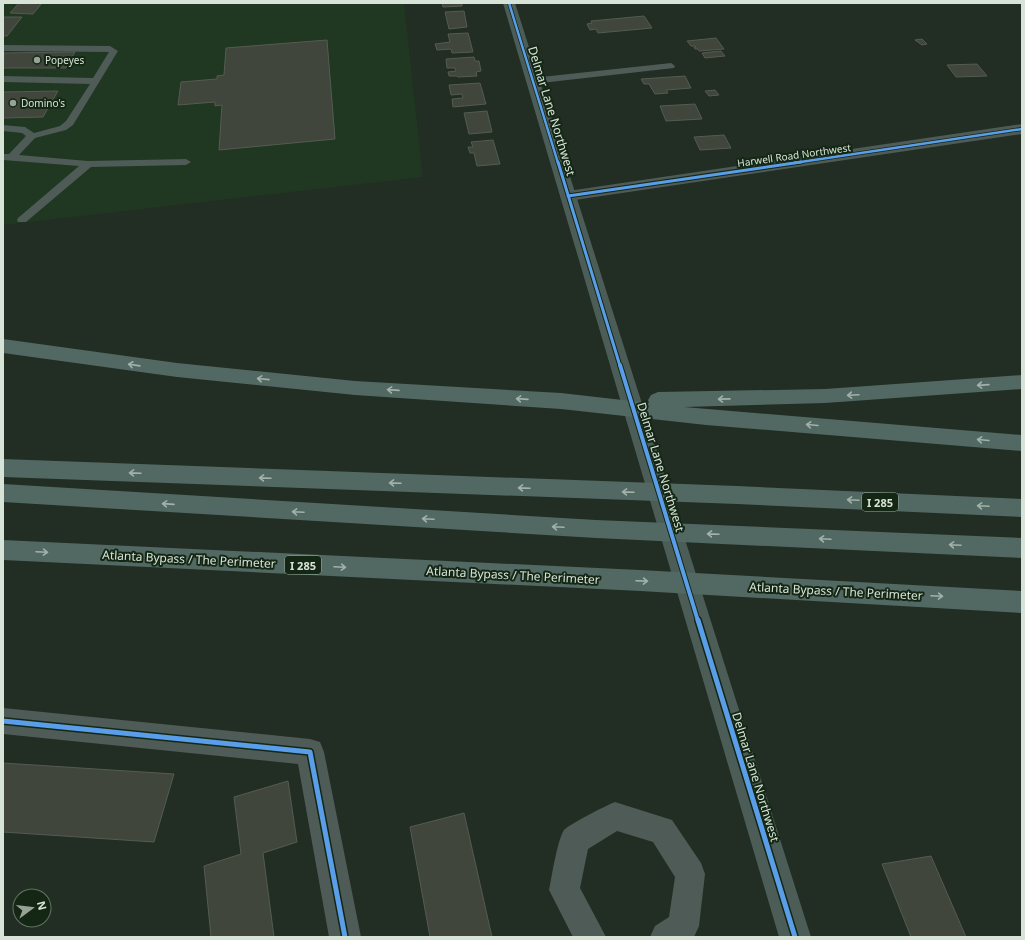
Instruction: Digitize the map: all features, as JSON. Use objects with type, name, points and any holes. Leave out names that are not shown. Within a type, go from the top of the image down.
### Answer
[{"type":"highway","points":[[3,346],[177,370],[339,386],[561,401],[703,408],[1022,443]]},
{"type":"highway","points":[[703,408],[1022,382]]},
{"type":"highway","name":"I 285","points":[[3,468],[737,495],[1022,508]]},
{"type":"highway","points":[[3,493],[596,529],[1022,548]]},
{"type":"highway","name":"Atlanta Bypass / The Perimeter","points":[[3,550],[603,580],[772,586],[1022,602]]},
{"type":"street","name":"Delmar Lane Northwest","points":[[509,3],[795,937]]},
{"type":"street","name":"Harwell Road Northwest","points":[[568,196],[1022,129]]},
{"type":"street","points":[[3,722],[310,752],[345,937]]},
{"type":"street","points":[[590,937],[564,890],[575,840],[615,816],[662,830],[690,874],[683,926],[666,937]]},
{"type":"lane","points":[[3,48],[110,49],[114,51],[70,123],[63,128],[32,136],[7,157]]},
{"type":"lane","points":[[532,81],[671,66]]},
{"type":"lane","points":[[3,79],[96,81]]},
{"type":"lane","points":[[3,128],[25,130],[32,136]]},
{"type":"lane","points":[[7,157],[88,164],[186,162]]},
{"type":"lane","points":[[22,220],[88,164]]},
{"type":"shaded area","points":[[3,3],[404,3],[423,177],[3,225]]},
{"type":"building","points":[[19,3],[42,3],[33,14],[10,13]]},
{"type":"building","points":[[442,3],[462,3],[462,6],[443,7]]},
{"type":"building","points":[[464,11],[467,27],[449,29],[445,12]]},
{"type":"building","points":[[644,16],[652,28],[598,33],[596,29],[590,30],[587,24],[592,23],[591,21]]},
{"type":"building","points":[[3,17],[22,17],[7,36],[3,36]]},
{"type":"building","points":[[468,33],[473,52],[452,53],[451,49],[437,50],[435,44],[450,42],[448,34]]},
{"type":"building","points":[[716,38],[724,49],[699,51],[698,49],[695,49],[695,46],[691,46],[687,41]]},
{"type":"building","points":[[922,39],[927,44],[922,45],[915,40]]},
{"type":"building","points":[[327,40],[335,139],[219,150],[222,105],[215,106],[215,102],[178,105],[181,82],[217,79],[217,76],[224,75],[226,48]]},
{"type":"building","points":[[721,51],[725,56],[705,58],[702,53]]},
{"type":"building","points":[[75,52],[66,68],[3,68],[4,53]]},
{"type":"building","points":[[474,57],[475,61],[479,61],[481,71],[476,72],[477,76],[449,76],[448,72],[456,71],[455,68],[447,68],[446,59]]},
{"type":"building","points":[[977,64],[987,76],[956,77],[947,65]]},
{"type":"building","points":[[685,76],[691,88],[666,90],[668,93],[655,94],[649,84],[644,84],[641,79]]},
{"type":"building","points":[[480,83],[486,104],[453,107],[452,99],[463,98],[462,94],[451,95],[449,85]]},
{"type":"building","points":[[715,90],[719,95],[709,96],[705,91]]},
{"type":"building","points":[[58,91],[43,117],[3,118],[3,92]]},
{"type":"building","points":[[695,104],[702,119],[666,121],[660,106]]},
{"type":"building","points":[[487,111],[492,132],[469,134],[464,113]]},
{"type":"building","points":[[724,135],[731,148],[700,150],[694,137]]},
{"type":"building","points":[[493,140],[500,164],[477,166],[474,153],[470,153],[468,147],[473,147],[471,142]]},
{"type":"building","points":[[3,763],[174,774],[154,842],[3,832]]},
{"type":"building","points":[[288,781],[297,842],[263,853],[274,937],[211,937],[204,866],[241,854],[234,797]]},
{"type":"building","points":[[464,813],[492,937],[430,937],[410,827]]},
{"type":"building","points":[[931,856],[966,937],[911,937],[882,864]]},
{"type":"cycle path","points":[[509,3],[795,937]]},
{"type":"cycle path","points":[[568,196],[1022,129]]},
{"type":"cycle path","points":[[3,721],[310,752],[345,937]]},
{"type":"place","name":"Popeyes","points":[[37,60]]},
{"type":"place","name":"Domino's","points":[[13,103]]}]
